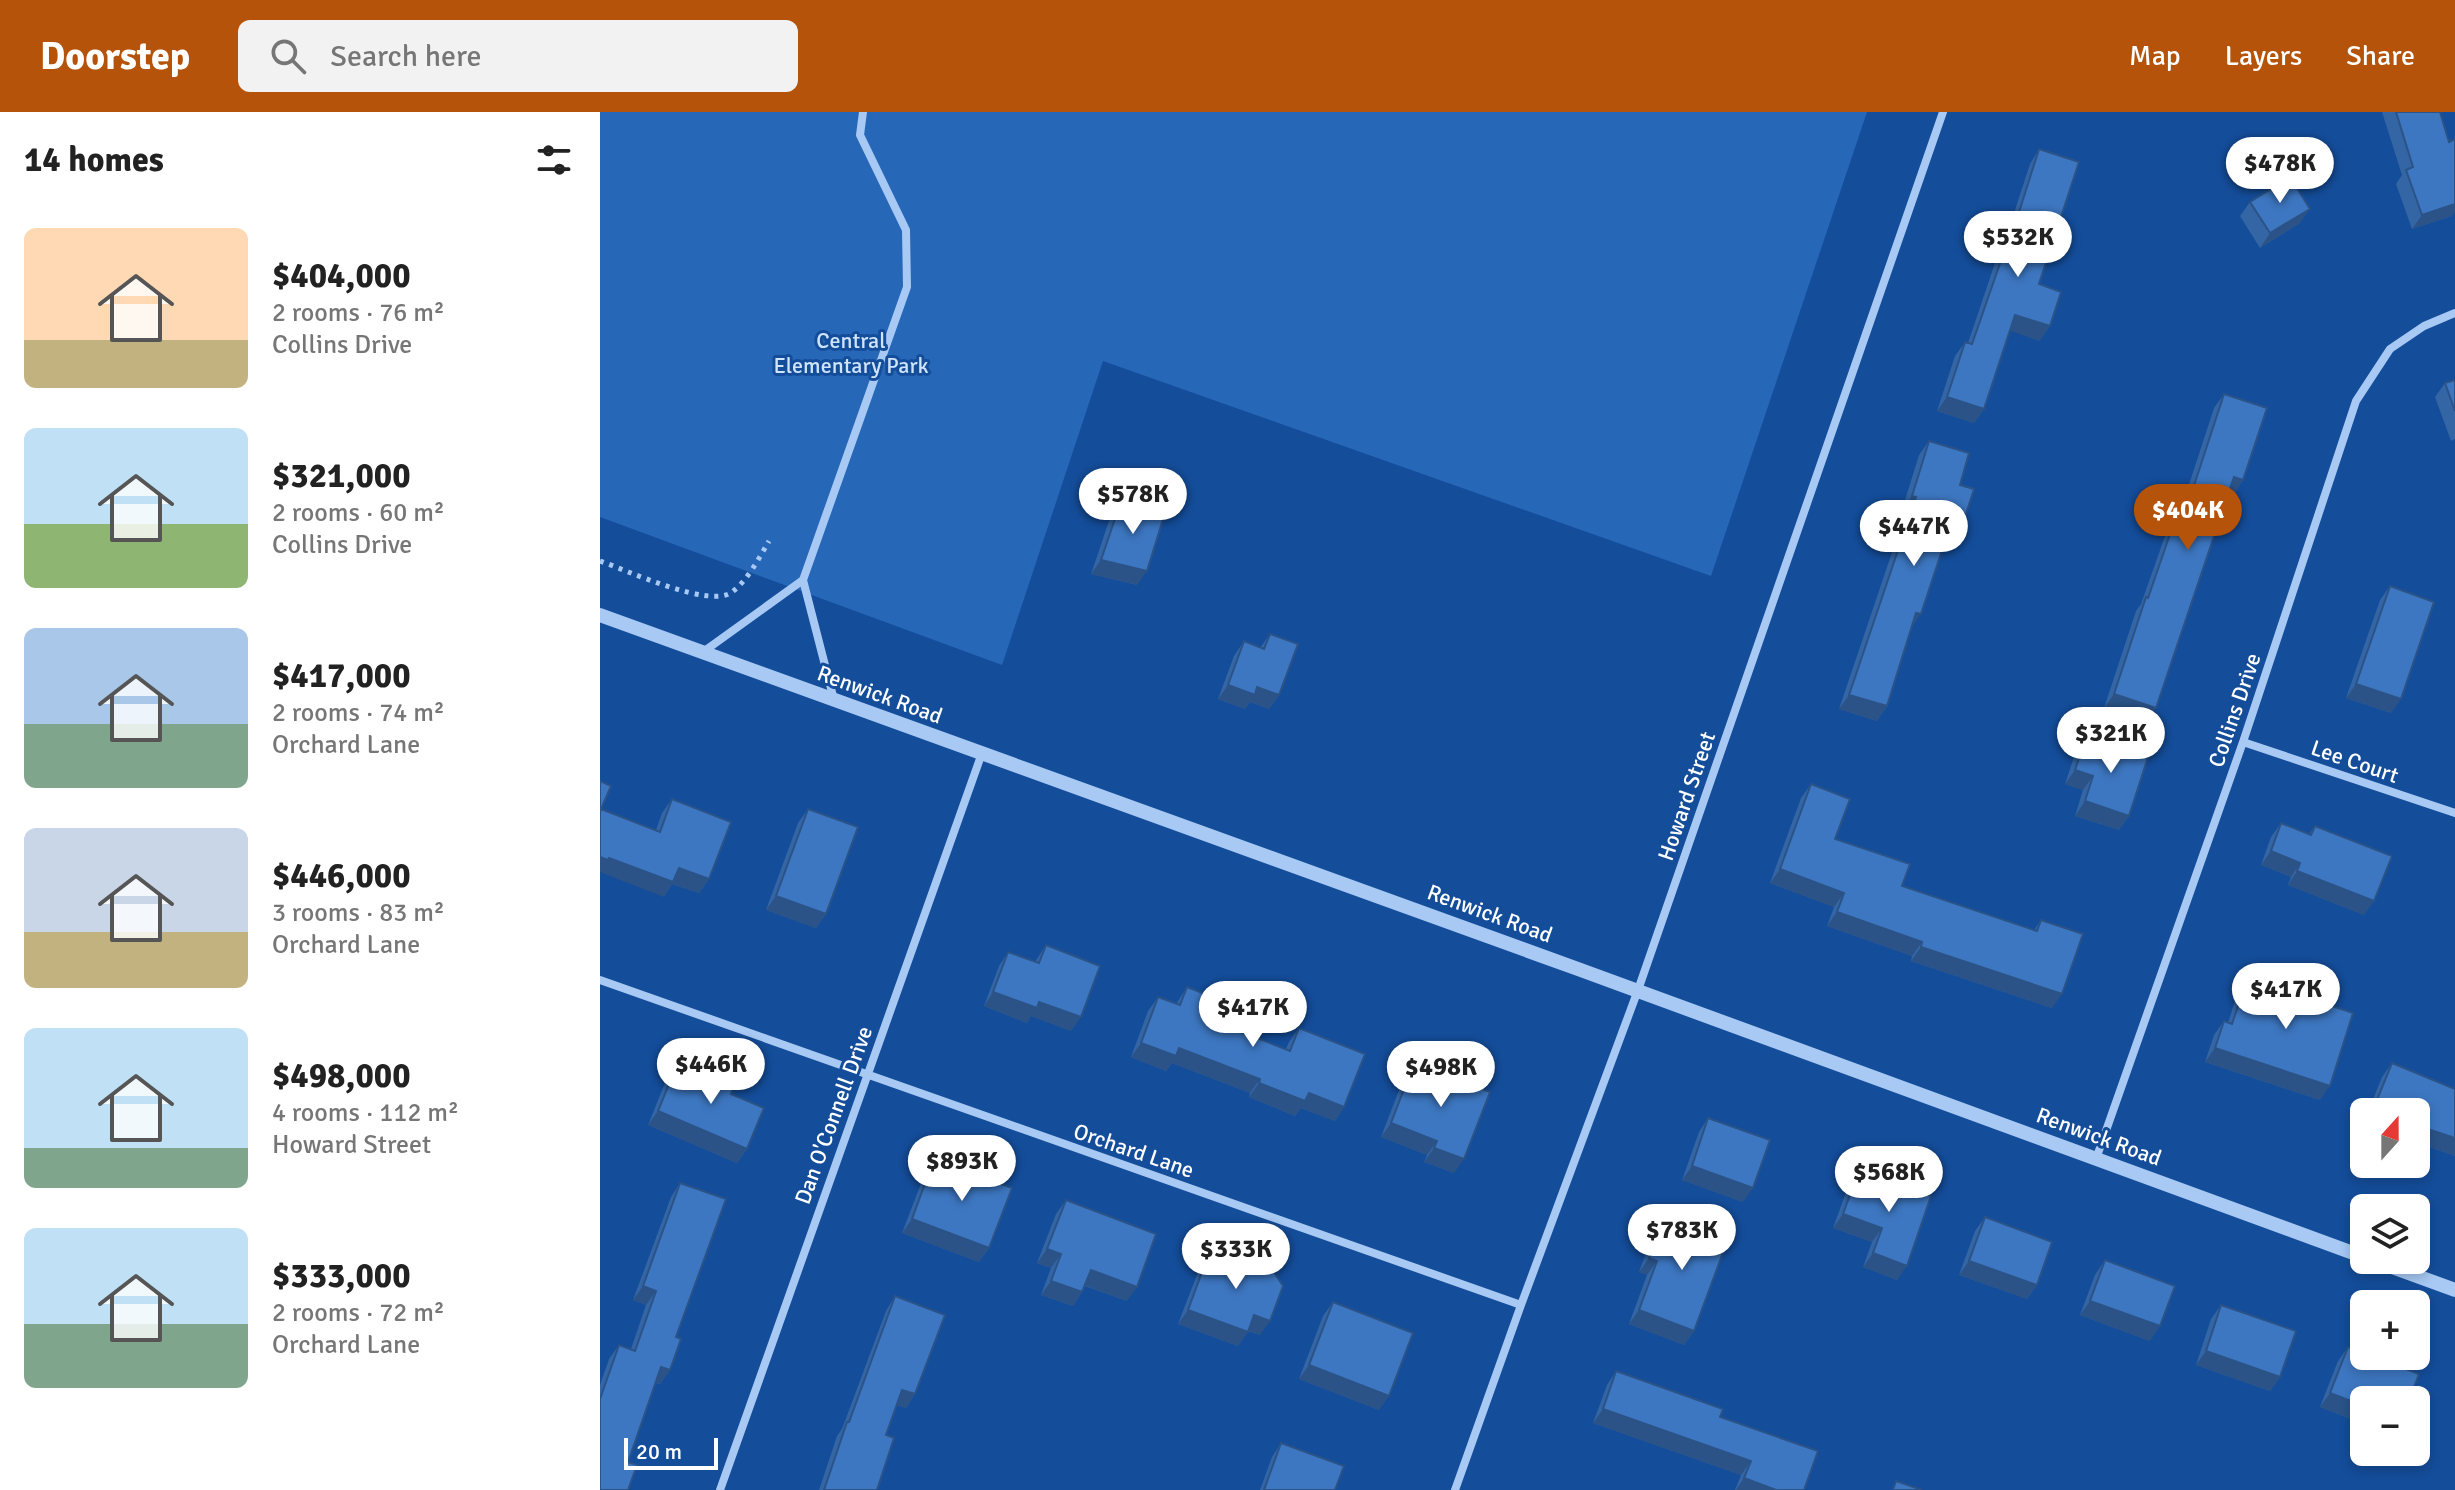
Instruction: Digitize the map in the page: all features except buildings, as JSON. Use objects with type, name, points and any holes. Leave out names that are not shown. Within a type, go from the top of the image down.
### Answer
[{"type":"street","points":[[834,700],[803,580],[907,287],[906,230],[860,135],[863,112]]},
{"type":"street","name":"Howard Street","points":[[1455,1490],[1638,990],[1943,112]]},
{"type":"street","name":"Collins Drive","points":[[2096,1159],[2243,742],[2356,401],[2390,349],[2424,326],[2455,313]]},
{"type":"street","points":[[702,652],[803,580]]},
{"type":"street","name":"Renwick Road","points":[[600,615],[1638,990],[2350,1252]]},
{"type":"street","name":"Lee Court","points":[[2243,742],[2455,813]]},
{"type":"street","name":"Dan O'Connell Drive","points":[[720,1490],[982,753]]},
{"type":"street","name":"Orchard Lane","points":[[600,980],[1521,1305]]},
{"type":"street","points":[[2411,1274],[2455,1290]]},
{"type":"path","points":[[600,561],[681,590],[705,597],[722,597],[733,592],[752,570],[769,541]]},
{"type":"green space","name":"Central Elementary Park","points":[[600,112],[1867,112],[1711,576],[1103,361],[1002,665],[600,517]]}]
